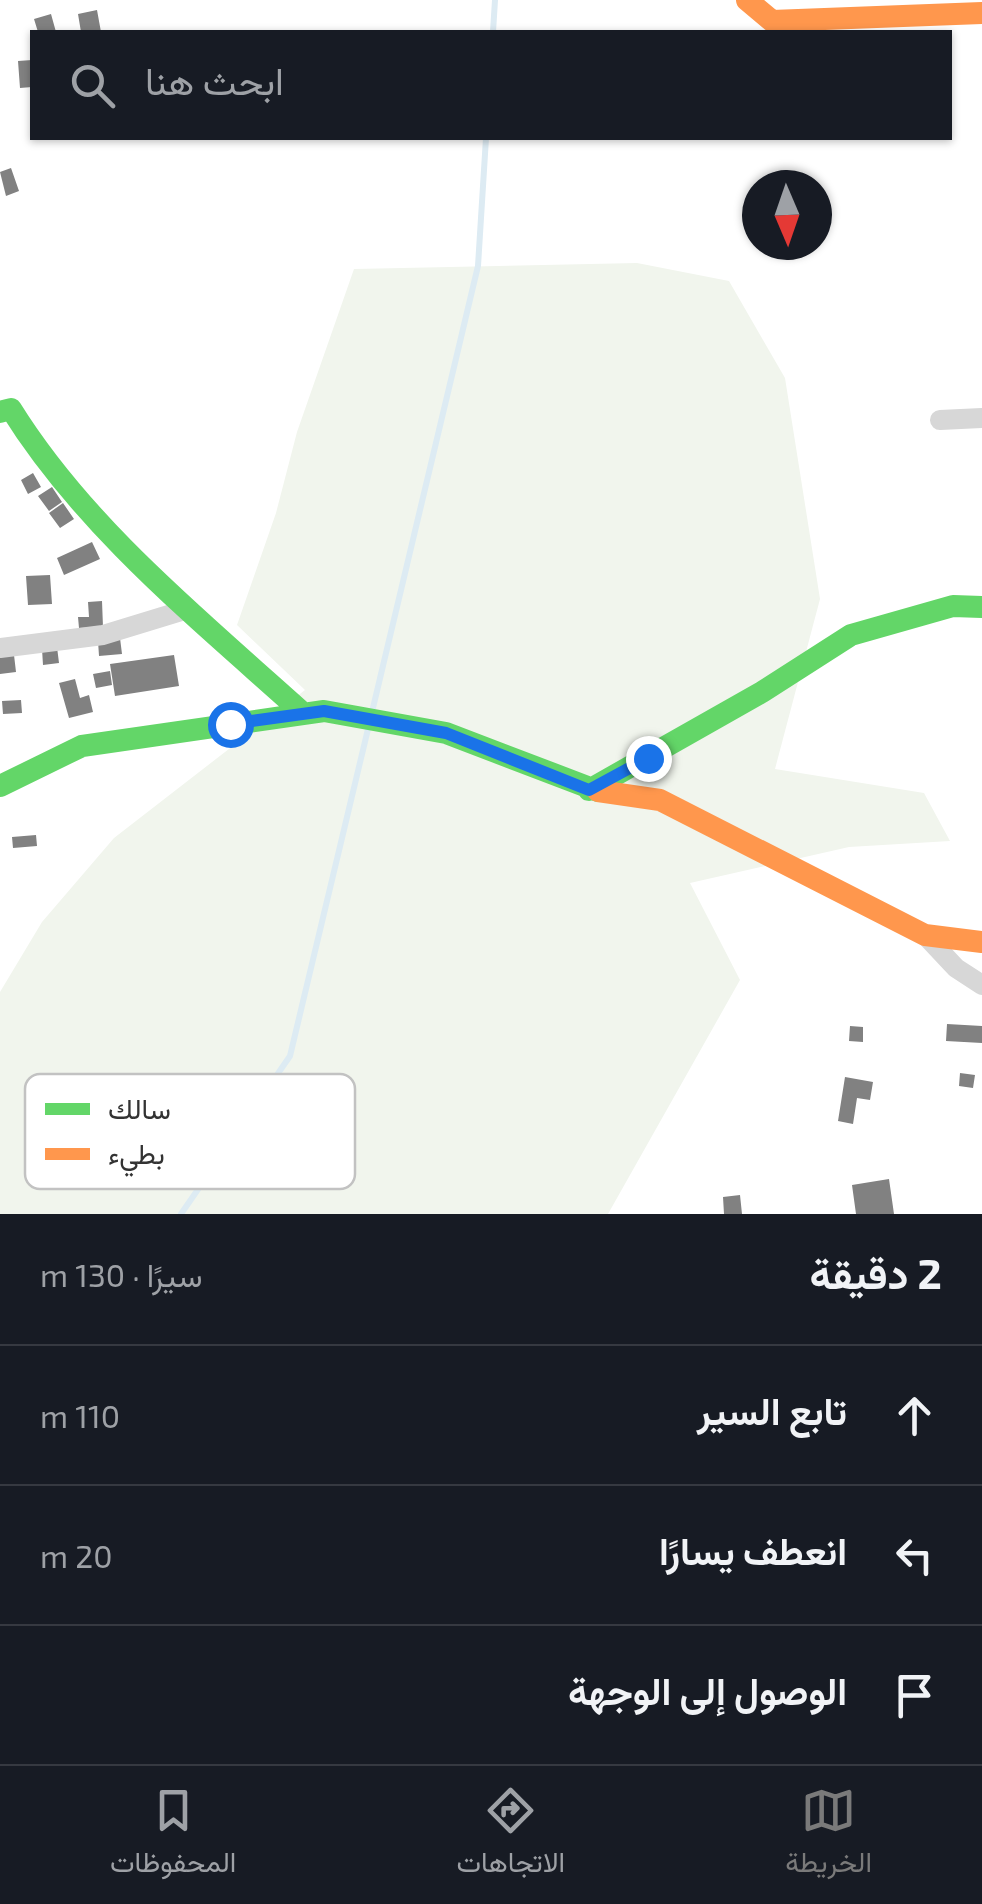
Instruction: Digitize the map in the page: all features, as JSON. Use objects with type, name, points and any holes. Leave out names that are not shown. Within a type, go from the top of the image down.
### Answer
[{"type":"street","points":[[747,0],[772,21],[982,13]]},
{"type":"street","points":[[0,412],[11,408],[36,451],[188,608],[304,714]]},
{"type":"street","points":[[940,420],[982,418]]},
{"type":"street","points":[[589,790],[762,692],[851,636],[952,606],[982,607]]},
{"type":"street","points":[[0,648],[103,635],[188,608]]},
{"type":"street","points":[[0,786],[82,746],[324,711],[446,733],[589,790],[660,800],[925,935],[956,968],[982,985]]},
{"type":"street","points":[[925,935],[982,942]]},
{"type":"shaded area","points":[[637,263],[729,281],[785,378],[820,599],[775,769],[924,793],[950,841],[849,847],[690,883],[740,980],[608,1214],[0,1214],[0,992],[42,922],[114,838],[305,690],[237,625],[276,513],[297,432],[354,269]]},
{"type":"building","points":[[97,10],[101,30],[81,30],[78,14]]},
{"type":"building","points":[[51,14],[55,30],[37,30],[34,19]]},
{"type":"building","points":[[30,60],[30,87],[20,88],[18,61]]},
{"type":"building","points":[[11,168],[19,191],[6,196],[0,172]]},
{"type":"building","points":[[33,473],[41,487],[28,494],[21,480]]},
{"type":"building","points":[[52,487],[62,502],[49,511],[38,496]]},
{"type":"building","points":[[63,503],[74,519],[60,528],[49,513]]},
{"type":"building","points":[[92,542],[100,559],[64,575],[57,558]]},
{"type":"building","points":[[50,575],[52,604],[28,605],[26,576]]},
{"type":"building","points":[[102,601],[103,627],[79,628],[78,617],[89,617],[88,602]]},
{"type":"building","points":[[120,638],[122,654],[99,656],[98,641]]},
{"type":"building","points":[[57,647],[59,663],[43,665],[42,649]]},
{"type":"building","points":[[14,655],[16,672],[0,674],[0,657]]},
{"type":"building","points":[[174,655],[179,686],[115,696],[110,664]]},
{"type":"building","points":[[110,671],[112,685],[96,688],[93,674]]},
{"type":"building","points":[[75,679],[80,698],[89,695],[93,712],[69,718],[59,683]]},
{"type":"building","points":[[21,700],[22,713],[3,714],[2,701]]},
{"type":"building","points":[[36,835],[37,846],[13,848],[12,837]]},
{"type":"building","points":[[947,1024],[982,1026],[982,1043],[946,1041]]},
{"type":"building","points":[[850,1026],[863,1027],[863,1042],[849,1041]]},
{"type":"building","points":[[960,1073],[975,1075],[973,1088],[959,1086]]},
{"type":"building","points":[[845,1077],[873,1082],[870,1100],[857,1098],[853,1124],[838,1121]]},
{"type":"building","points":[[889,1179],[894,1214],[856,1214],[852,1185]]},
{"type":"building","points":[[740,1195],[742,1214],[724,1214],[723,1197]]},
{"type":"waterway","points":[[493,30],[495,0]]},
{"type":"waterway","points":[[372,712],[478,266],[486,140]]},
{"type":"waterway","points":[[278,1074],[290,1056],[368,729]]},
{"type":"waterway","points":[[181,1214],[198,1189]]},
{"type":"traffic: fast","points":[[0,412],[11,409],[74,494],[109,533],[304,714]]},
{"type":"traffic: fast","points":[[589,790],[762,692],[851,635],[953,606],[982,607]]},
{"type":"traffic: fast","points":[[0,786],[82,746],[324,711],[446,733],[598,791]]},
{"type":"traffic: slow","points":[[747,0],[772,21],[982,13]]},
{"type":"traffic: slow","points":[[598,791],[660,800],[925,935],[982,942]]},
{"type":"route","points":[[230,724],[324,711],[446,733],[589,790],[648,758]]}]
